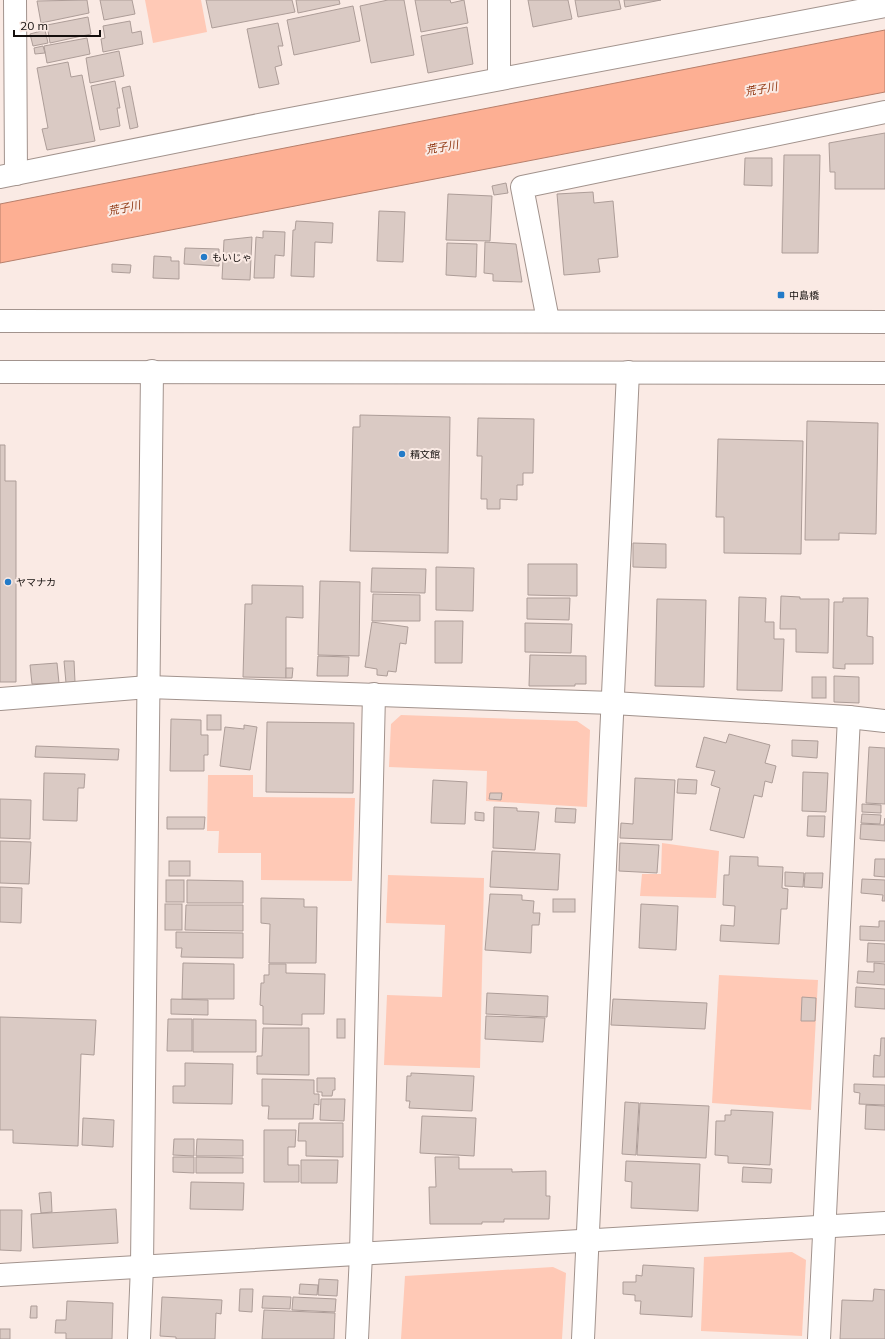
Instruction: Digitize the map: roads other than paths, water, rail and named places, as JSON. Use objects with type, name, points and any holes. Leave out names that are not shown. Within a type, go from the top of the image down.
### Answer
[{"type":"street","points":[[15,0],[8,176],[499,79],[885,6]]},
{"type":"street","points":[[499,0],[499,79]]},
{"type":"street","points":[[548,320],[522,187],[885,112]]},
{"type":"street","points":[[0,321],[548,320],[885,322]]},
{"type":"street","points":[[139,1339],[142,1266],[152,371]]},
{"type":"street","points":[[0,372],[885,373]]},
{"type":"street","points":[[583,1339],[628,372]]},
{"type":"street","points":[[0,699],[148,687],[613,703],[849,717],[885,721]]},
{"type":"street","points":[[357,1339],[361,1254],[374,694]]},
{"type":"street","points":[[819,1339],[849,717]]},
{"type":"street","points":[[0,1275],[885,1223]]},
{"type":"water","name":"荒子川","points":[[885,30],[885,92],[0,263],[0,204]]},
{"type":"place","name":"もいじゃ","points":[[204,257]]},
{"type":"place","name":"中島橋","points":[[781,295]]},
{"type":"place","name":"精文館","points":[[402,454]]},
{"type":"place","name":"ヤマナカ","points":[[8,582]]}]
